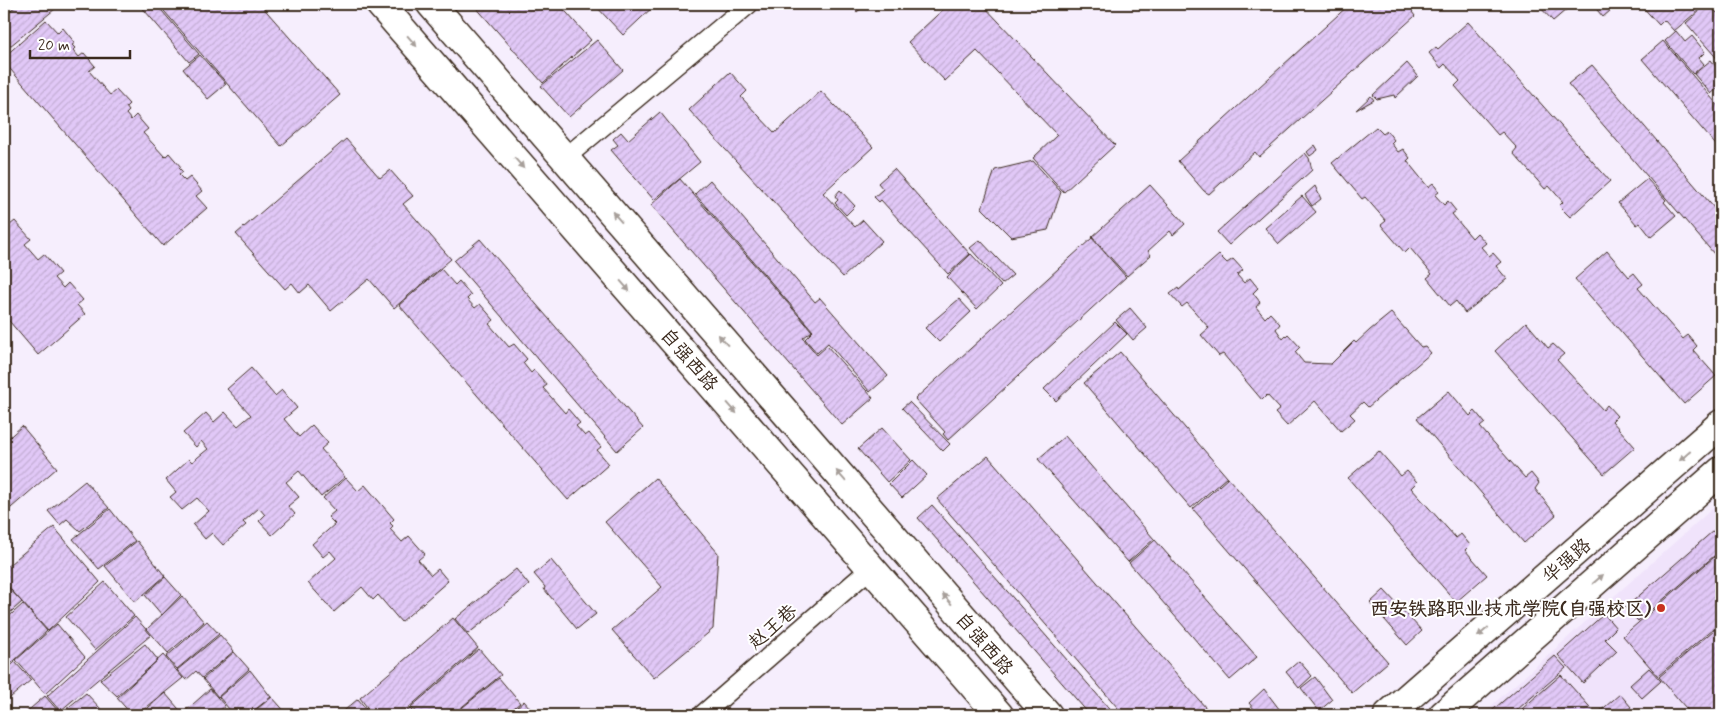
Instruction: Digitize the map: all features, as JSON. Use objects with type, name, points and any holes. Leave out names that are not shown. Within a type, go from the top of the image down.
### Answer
[{"type":"main road","name":"自强西路","points":[[380,4],[999,715]]},
{"type":"main road","name":"自强西路","points":[[431,4],[1048,715]]},
{"type":"main road","name":"华强路","points":[[1388,715],[1721,424]]},
{"type":"main road","name":"华强路","points":[[1443,715],[1721,472]]},
{"type":"lane","points":[[565,158],[749,4]]},
{"type":"lane","name":"赵王巷","points":[[702,715],[871,568]]},
{"type":"shaded area","name":"西安铁路职业技术学院(自强校区)","points":[[1721,501],[1721,715],[1481,715]]},
{"type":"building","points":[[18,4],[61,4],[4,51],[4,16]]},
{"type":"building","points":[[139,4],[156,4],[199,54],[189,62]]},
{"type":"building","points":[[158,4],[260,4],[340,95],[281,146]]},
{"type":"building","points":[[473,4],[559,4],[591,40],[543,83]]},
{"type":"building","points":[[594,4],[656,4],[623,35]]},
{"type":"building","points":[[849,4],[866,4],[857,12]]},
{"type":"building","points":[[949,4],[982,4],[1115,145],[1064,192],[1033,158],[1057,135],[977,51],[945,81],[908,42]]},
{"type":"building","points":[[1350,4],[1420,4],[1412,12],[1415,16],[1259,157],[1255,152],[1209,194],[1204,191],[1178,161]]},
{"type":"building","points":[[1537,4],[1573,4],[1553,21]]},
{"type":"building","points":[[1592,4],[1618,4],[1603,17]]},
{"type":"building","points":[[1640,4],[1706,4],[1674,31],[1664,20],[1659,25]]},
{"type":"building","points":[[1708,4],[1721,17],[1721,63],[1686,23]]},
{"type":"building","points":[[46,20],[58,33],[63,28],[75,43],[72,45],[75,48],[73,50],[79,57],[84,53],[95,66],[89,71],[110,95],[116,90],[129,104],[126,107],[129,111],[126,114],[131,120],[136,115],[148,129],[143,133],[165,157],[169,153],[181,167],[179,168],[183,172],[179,175],[185,181],[190,177],[202,191],[196,196],[207,208],[163,246],[4,62],[4,57]]},
{"type":"building","points":[[1468,22],[1610,181],[1570,217],[1559,206],[1563,202],[1549,186],[1545,189],[1513,153],[1517,148],[1502,132],[1498,135],[1455,86],[1460,81],[1445,64],[1441,68],[1429,53],[1436,47],[1438,49]]},
{"type":"building","points":[[1676,31],[1685,42],[1692,36],[1705,52],[1699,58],[1704,64],[1693,74],[1665,41]]},
{"type":"building","points":[[597,40],[623,70],[569,117],[541,86]]},
{"type":"building","points":[[1663,41],[1721,109],[1721,151],[1642,59]]},
{"type":"building","points":[[200,55],[226,84],[208,99],[183,69]]},
{"type":"building","points":[[1711,60],[1721,73],[1721,92],[1718,88],[1711,94],[1694,74]]},
{"type":"building","points":[[1407,63],[1418,76],[1395,98],[1394,95],[1377,99],[1373,95]]},
{"type":"building","points":[[1592,65],[1721,216],[1721,262],[1568,84]]},
{"type":"building","points":[[730,72],[747,91],[741,97],[775,133],[821,91],[873,147],[823,193],[855,227],[863,220],[882,241],[843,277],[689,110]]},
{"type":"building","points":[[1371,96],[1374,100],[1356,110]]},
{"type":"building","points":[[660,112],[700,162],[654,200],[611,150],[618,145],[613,139],[621,132],[628,140]]},
{"type":"building","points":[[1376,127],[1383,134],[1387,131],[1394,140],[1391,143],[1398,152],[1403,149],[1410,158],[1407,161],[1428,187],[1433,183],[1439,192],[1435,195],[1444,205],[1448,201],[1456,211],[1452,214],[1472,238],[1477,233],[1486,243],[1481,247],[1489,256],[1493,253],[1501,262],[1496,266],[1507,279],[1465,313],[1456,301],[1450,306],[1427,278],[1432,274],[1410,248],[1405,253],[1381,225],[1386,221],[1365,197],[1362,199],[1332,163]]},
{"type":"building","points":[[346,139],[380,178],[390,170],[413,196],[403,204],[451,259],[394,308],[369,279],[331,311],[309,285],[300,293],[292,283],[285,289],[236,234]]},
{"type":"building","points":[[1315,145],[1318,150],[1310,156],[1307,152]]},
{"type":"building","points":[[1305,153],[1309,158],[1312,170],[1229,245],[1217,232]]},
{"type":"building","points":[[1033,161],[1061,192],[1048,230],[1011,237],[982,208],[995,170]]},
{"type":"building","points":[[894,169],[970,254],[948,274],[881,200],[879,202],[874,197],[883,189],[878,183]]},
{"type":"building","points":[[680,179],[812,331],[803,338],[817,355],[827,346],[873,398],[842,425],[651,205]]},
{"type":"building","points":[[1647,179],[1666,200],[1664,202],[1676,216],[1651,237],[1640,223],[1637,225],[1618,203]]},
{"type":"building","points":[[710,180],[815,302],[820,298],[888,376],[870,392],[828,343],[817,353],[805,339],[813,331],[695,194]]},
{"type":"building","points":[[1150,185],[1185,224],[1173,235],[1170,231],[1148,251],[1151,255],[1127,276],[1092,237]]},
{"type":"building","points":[[1315,186],[1321,199],[1312,206],[1305,195]]},
{"type":"building","points":[[840,190],[855,206],[846,215],[835,203],[838,200],[835,196]]},
{"type":"building","points":[[1302,196],[1316,212],[1279,244],[1265,228]]},
{"type":"building","points":[[4,218],[10,225],[15,221],[31,239],[25,244],[38,259],[44,254],[60,273],[54,278],[63,288],[68,283],[83,300],[77,305],[85,314],[38,355],[4,315]]},
{"type":"building","points":[[1092,238],[1126,277],[948,440],[943,434],[945,432],[915,399]]},
{"type":"building","points":[[480,239],[643,428],[617,451],[454,261]]},
{"type":"building","points":[[980,240],[1013,275],[1002,284],[970,248]]},
{"type":"building","points":[[1607,251],[1629,277],[1634,273],[1643,284],[1638,288],[1683,339],[1688,335],[1697,346],[1693,350],[1716,376],[1684,404],[1575,279]]},
{"type":"building","points":[[971,254],[1001,286],[977,309],[947,277]]},
{"type":"building","points":[[1219,255],[1227,263],[1233,259],[1243,270],[1237,275],[1244,283],[1250,278],[1258,288],[1253,293],[1260,302],[1256,307],[1265,318],[1270,313],[1280,324],[1276,329],[1283,339],[1288,334],[1300,347],[1295,352],[1304,363],[1331,364],[1354,341],[1356,343],[1391,313],[1421,347],[1425,346],[1431,353],[1368,407],[1363,402],[1350,414],[1355,419],[1341,431],[1315,401],[1287,426],[1275,413],[1280,409],[1267,395],[1262,400],[1223,354],[1219,356],[1201,335],[1209,328],[1187,303],[1182,307],[1170,294],[1178,288],[1179,290]]},
{"type":"building","points":[[441,269],[455,285],[459,281],[471,295],[467,299],[475,308],[480,304],[494,320],[489,324],[509,347],[514,344],[527,359],[523,363],[531,373],[534,370],[547,385],[543,388],[565,413],[568,409],[580,423],[576,426],[585,436],[589,433],[601,447],[597,450],[609,464],[568,500],[399,305]]},
{"type":"building","points":[[959,299],[971,312],[939,342],[925,328]]},
{"type":"building","points":[[1130,308],[1147,328],[1133,340],[1116,320]]},
{"type":"building","points":[[1115,322],[1127,334],[1056,401],[1044,389]]},
{"type":"building","points":[[1526,322],[1548,348],[1553,344],[1564,354],[1557,360],[1603,410],[1607,405],[1617,416],[1612,421],[1635,447],[1604,474],[1495,351]]},
{"type":"building","points":[[1120,352],[1227,477],[1191,508],[1084,383]]},
{"type":"building","points":[[251,368],[275,396],[282,390],[297,408],[284,419],[299,437],[312,425],[328,443],[321,449],[345,477],[321,497],[299,471],[286,482],[299,497],[288,506],[295,514],[272,535],[259,521],[265,515],[259,508],[243,522],[246,525],[223,545],[212,533],[205,539],[193,525],[209,511],[197,498],[182,510],[170,497],[176,492],[166,480],[189,459],[192,462],[208,449],[201,441],[196,447],[183,433],[206,413],[214,422],[225,412],[238,426],[251,415],[227,389]]},
{"type":"building","points":[[1449,391],[1470,416],[1475,411],[1485,423],[1480,427],[1525,478],[1531,473],[1539,483],[1535,489],[1556,515],[1524,543],[1417,418]]},
{"type":"building","points":[[909,402],[950,444],[943,451],[902,408]]},
{"type":"building","points":[[22,426],[57,468],[4,514],[4,442]]},
{"type":"building","points":[[882,428],[911,460],[887,482],[858,449]]},
{"type":"building","points":[[1065,436],[1154,539],[1128,562],[1038,459]]},
{"type":"building","points":[[1379,451],[1401,476],[1407,471],[1417,482],[1411,488],[1456,538],[1461,534],[1470,545],[1465,550],[1487,575],[1456,602],[1348,478]]},
{"type":"building","points":[[988,456],[1212,715],[1124,715],[937,499]]},
{"type":"building","points":[[913,460],[927,475],[902,498],[889,484]]},
{"type":"building","points":[[346,478],[358,491],[365,485],[394,519],[390,523],[393,526],[390,529],[402,542],[409,536],[425,554],[418,560],[431,575],[438,569],[448,581],[401,622],[378,595],[373,600],[362,587],[334,612],[308,583],[336,558],[330,551],[323,557],[312,544],[335,524],[328,517],[335,511],[323,498]]},
{"type":"building","points":[[655,478],[718,553],[713,629],[654,678],[612,630],[662,587],[605,522]]},
{"type":"building","points":[[1228,478],[1388,662],[1352,693],[1193,509]]},
{"type":"building","points":[[85,481],[109,508],[80,531],[67,519],[60,525],[48,511]]},
{"type":"building","points":[[932,505],[1115,715],[1090,715],[918,518]]},
{"type":"building","points":[[110,509],[135,541],[99,569],[73,539]]},
{"type":"building","points":[[1721,524],[1721,550],[1638,621],[1625,608]]},
{"type":"building","points":[[54,527],[100,582],[48,631],[4,582],[4,569]]},
{"type":"building","points":[[1155,540],[1257,657],[1230,680],[1129,563]]},
{"type":"building","points":[[137,541],[165,576],[135,602],[105,566]]},
{"type":"building","points":[[1721,551],[1721,622],[1658,676],[1623,636]]},
{"type":"building","points":[[551,560],[596,614],[577,629],[534,574]]},
{"type":"building","points":[[516,569],[529,585],[468,634],[455,619]]},
{"type":"building","points":[[165,577],[181,595],[162,615],[145,595]]},
{"type":"building","points":[[105,582],[134,616],[95,650],[66,617]]},
{"type":"building","points":[[4,583],[22,602],[4,618]]},
{"type":"building","points":[[1384,590],[1422,631],[1407,645],[1370,603]]},
{"type":"building","points":[[182,596],[204,622],[168,653],[147,629]]},
{"type":"building","points":[[23,604],[47,631],[4,670],[4,621]]},
{"type":"building","points":[[1604,614],[1616,628],[1605,639],[1617,651],[1583,683],[1558,655]]},
{"type":"building","points":[[135,617],[151,635],[60,711],[47,696]]},
{"type":"building","points":[[453,618],[478,648],[400,715],[373,715],[360,698]]},
{"type":"building","points":[[207,621],[219,634],[177,669],[166,657]]},
{"type":"building","points":[[57,624],[85,657],[45,694],[16,660]]},
{"type":"building","points":[[1721,624],[1721,715],[1692,715],[1659,677]]},
{"type":"building","points":[[220,635],[234,651],[202,678],[196,671],[186,680],[177,670]]},
{"type":"building","points":[[145,644],[158,660],[117,696],[100,680]]},
{"type":"building","points":[[479,649],[501,675],[452,715],[418,715],[411,707]]},
{"type":"building","points":[[234,652],[249,669],[218,697],[203,679]]},
{"type":"building","points":[[163,655],[183,678],[137,715],[132,715],[117,698]]},
{"type":"building","points":[[1555,656],[1566,668],[1511,715],[1487,715]]},
{"type":"building","points":[[1299,661],[1312,676],[1299,688],[1286,672]]},
{"type":"building","points":[[15,662],[31,680],[4,703],[4,672]]},
{"type":"building","points":[[1649,668],[1661,681],[1642,698],[1630,685]]},
{"type":"building","points":[[250,670],[271,697],[248,715],[234,715],[219,697]]},
{"type":"building","points":[[1561,675],[1597,715],[1515,715]]},
{"type":"building","points":[[1315,677],[1332,700],[1319,711],[1301,688]]},
{"type":"building","points":[[499,678],[520,703],[505,715],[453,715]]},
{"type":"building","points":[[210,689],[225,706],[215,715],[185,715],[183,713]]},
{"type":"building","points":[[1264,689],[1283,714],[1259,715],[1249,703]]},
{"type":"building","points":[[86,693],[100,708],[100,712],[96,715],[59,715]]},
{"type":"building","points":[[165,693],[184,715],[140,715]]},
{"type":"building","points":[[1620,694],[1631,707],[1622,715],[1600,715],[1598,713]]},
{"type":"building","points":[[45,696],[59,712],[55,715],[23,715]]},
{"type":"building","points":[[272,697],[288,715],[249,715]]},
{"type":"building","points":[[358,699],[371,715],[339,715]]},
{"type":"building","points":[[524,701],[536,715],[508,715]]},
{"type":"building","points":[[410,709],[416,715],[402,715]]},
{"type":"place","name":"西安铁路职业技术学院(自强校区)","points":[[1661,608]]}]
